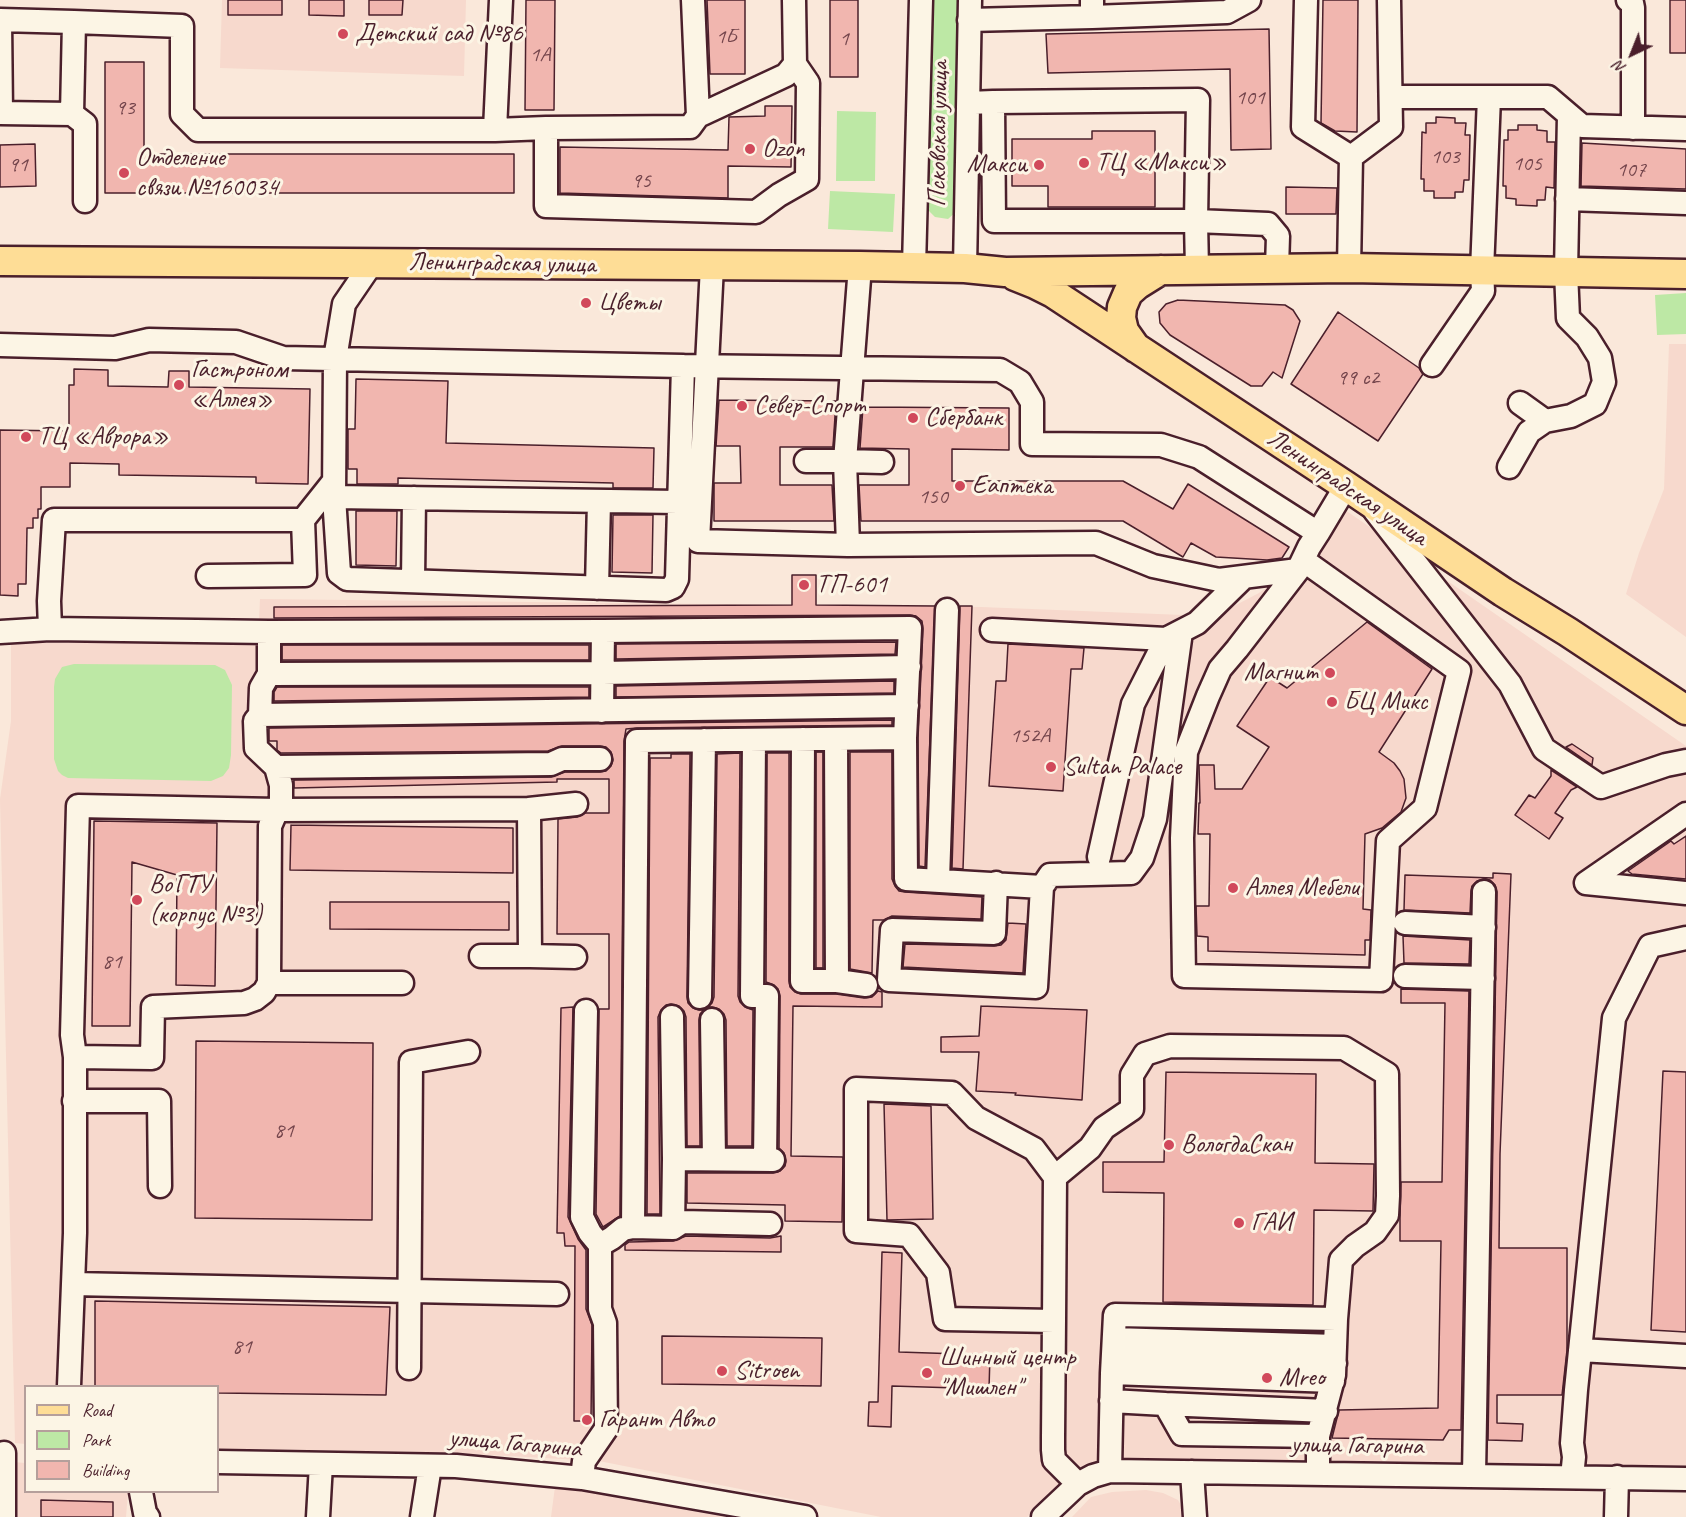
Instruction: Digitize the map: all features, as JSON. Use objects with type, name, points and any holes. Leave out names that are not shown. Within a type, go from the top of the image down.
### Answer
[{"type":"main road","name":"Ленинградская улица","points":[[0,261],[914,267],[1005,272],[1349,268],[1686,274]]},
{"type":"main road","points":[[1136,348],[1124,331],[1121,318],[1122,307],[1128,293],[1161,270]]},
{"type":"main road","name":"Ленинградская улица","points":[[1005,272],[1053,293],[1503,592],[1686,710]]},
{"type":"street","points":[[495,130],[501,0]]},
{"type":"street","points":[[693,0],[698,116]]},
{"type":"street","points":[[546,128],[546,206],[756,212],[807,179],[808,83],[795,64],[794,0]]},
{"type":"street","name":"Псковская улица","points":[[914,267],[921,0]]},
{"type":"street","points":[[970,10],[1092,9],[1227,12],[1249,0]]},
{"type":"street","points":[[1306,0],[1303,127],[1351,157]]},
{"type":"street","points":[[1351,157],[1391,127],[1389,0]]},
{"type":"street","points":[[1628,0],[1632,3],[1633,128]]},
{"type":"street","name":"Псковская улица","points":[[965,268],[970,10]]},
{"type":"street","points":[[85,201],[85,124],[72,114],[0,113],[0,19],[182,26],[182,114],[198,130],[495,130],[690,127],[698,116],[786,75],[795,64]]},
{"type":"street","points":[[72,114],[74,22]]},
{"type":"street","points":[[1432,366],[1483,291],[1489,97]]},
{"type":"street","points":[[1391,98],[1548,97],[1582,126],[1686,129]]},
{"type":"street","points":[[969,103],[1198,100],[1197,270]]},
{"type":"street","points":[[993,102],[994,221]]},
{"type":"street","points":[[1509,467],[1529,432],[1545,421],[1571,416],[1596,404],[1604,382],[1600,358],[1587,337],[1568,318],[1566,272],[1569,115]]},
{"type":"street","points":[[1349,268],[1351,157]]},
{"type":"street","points":[[1567,199],[1686,203]]},
{"type":"street","points":[[966,221],[1196,221],[1268,224],[1278,236],[1277,268]]},
{"type":"street","points":[[372,263],[344,304],[335,359],[334,489],[339,573],[347,579],[666,590],[673,587],[677,579],[683,366]]},
{"type":"street","points":[[712,266],[698,541],[848,545],[1096,543],[1153,566],[1219,580],[1300,565],[1459,671],[1425,808],[1388,841],[1381,980],[1184,976],[1182,838],[1186,752],[1220,669],[1300,565],[1318,533],[1356,493],[1510,684],[1544,749],[1601,787],[1685,761]]},
{"type":"street","points":[[848,545],[845,461],[860,267]]},
{"type":"street","points":[[0,345],[115,348],[149,340],[236,342],[283,358],[1000,370],[1020,382],[1032,402],[1032,444],[1161,445],[1199,457],[1318,533]]},
{"type":"street","points":[[1520,403],[1545,421]]},
{"type":"street","points":[[806,461],[882,462]]},
{"type":"street","points":[[334,489],[414,498],[678,502]]},
{"type":"street","points":[[50,628],[49,601],[54,520],[303,520],[334,489]]},
{"type":"street","points":[[413,581],[414,498]]},
{"type":"street","points":[[597,588],[599,501]]},
{"type":"street","points":[[208,576],[305,574],[303,520]]},
{"type":"street","points":[[1099,857],[1133,704],[1174,636],[1197,622],[1244,577]]},
{"type":"street","points":[[938,880],[947,610]]},
{"type":"street","points":[[0,632],[50,628],[269,633],[910,628],[905,738],[906,879],[1042,887]]},
{"type":"street","points":[[992,630],[1174,636]]},
{"type":"street","points":[[602,711],[603,631]]},
{"type":"street","points":[[75,1057],[152,1058],[153,1007],[244,1003],[264,992],[269,983],[270,826],[281,801],[281,785],[276,767],[256,748],[255,722],[260,715],[261,688],[269,674],[269,633]]},
{"type":"street","points":[[996,883],[994,933],[892,930],[889,980],[1036,987],[1042,887],[1050,875],[1131,873],[1142,858],[1155,819],[1174,636]]},
{"type":"street","points":[[269,674],[603,673],[909,667]]},
{"type":"street","points":[[260,715],[907,706]]},
{"type":"street","points":[[633,1227],[637,741],[905,738]]},
{"type":"street","points":[[804,739],[802,981],[837,981],[866,985]]},
{"type":"street","points":[[836,739],[837,981]]},
{"type":"street","points":[[700,997],[704,740]]},
{"type":"street","points":[[675,1159],[769,1160],[767,996],[752,996],[754,740]]},
{"type":"street","points":[[276,767],[551,764],[562,759],[600,759]]},
{"type":"street","points":[[69,1385],[75,1233],[75,1057],[72,1035],[78,806],[277,810],[529,809],[576,804]]},
{"type":"street","points":[[529,809],[530,956]]},
{"type":"street","points":[[1686,814],[1587,883],[1686,893]]},
{"type":"street","points":[[1474,1476],[1484,892]]},
{"type":"street","points":[[1405,923],[1484,927]]},
{"type":"street","points":[[1572,1477],[1574,1457],[1572,1443],[1580,1350],[1614,1017],[1650,946],[1686,938]]},
{"type":"street","points":[[481,956],[575,957]]},
{"type":"street","points":[[1405,976],[1483,978]]},
{"type":"street","points":[[269,983],[402,983]]},
{"type":"street","points":[[582,1478],[584,1461],[606,1429],[605,1323],[600,1309],[600,1245],[590,1233],[582,1217],[586,1011]]},
{"type":"street","points":[[672,1017],[675,1159],[673,1228]]},
{"type":"street","points":[[712,1020],[714,1160]]},
{"type":"street","points":[[1056,1176],[1090,1148],[1104,1128],[1132,1109],[1132,1075],[1145,1054],[1170,1047],[1344,1048],[1387,1074],[1389,1196],[1387,1215],[1375,1232],[1355,1245],[1341,1260],[1335,1348],[1326,1412],[1318,1436],[1318,1474]]},
{"type":"street","points":[[410,1368],[411,1062],[468,1053]]},
{"type":"street","points":[[1054,1321],[945,1319],[938,1273],[909,1235],[856,1231],[856,1089],[952,1092],[976,1118],[1034,1149],[1056,1176],[1053,1450],[1054,1460],[1078,1484]]},
{"type":"street","points":[[74,1101],[159,1101],[160,1186]]},
{"type":"street","points":[[600,1245],[623,1229],[633,1227],[673,1228],[682,1221],[770,1224]]},
{"type":"street","points":[[73,1284],[557,1294]]},
{"type":"street","points":[[1113,1349],[1335,1348]]},
{"type":"street","points":[[1113,1349],[1335,1348]]},
{"type":"street","points":[[1110,1471],[1113,1349]]},
{"type":"street","points":[[1580,1350],[1686,1356]]},
{"type":"street","points":[[1111,1401],[1326,1412]]},
{"type":"street","points":[[1165,1404],[1182,1434],[1318,1436]]},
{"type":"street","points":[[4,1517],[2,1494],[10,1454]]},
{"type":"street","name":"улица Гагарина","points":[[219,1462],[456,1466],[582,1478],[805,1517]]},
{"type":"street","points":[[318,1517],[321,1464]]},
{"type":"street","points":[[423,1517],[430,1466]]},
{"type":"street","name":"улица Гагарина","points":[[1043,1517],[1078,1484],[1110,1471],[1686,1479]]},
{"type":"street","points":[[1192,1472],[1196,1517]]},
{"type":"street","points":[[1616,1517],[1617,1477]]},
{"type":"street","points":[[141,1493],[145,1513],[148,1517]]},
{"type":"shaded area","name":"Детский сад №86","points":[[222,0],[466,0],[464,76],[220,68]]},
{"type":"shaded area","points":[[1669,344],[1686,344],[1686,637],[1626,594],[1664,489]]},
{"type":"shaded area","points":[[1335,503],[1686,746],[1686,1470],[1097,1461],[1080,1468],[1027,1517],[881,1517],[599,1461],[452,1453],[219,1451],[219,1385],[24,1385],[24,1444],[15,1443],[0,799],[11,721],[11,643],[258,643],[260,599],[981,607],[1183,615],[1208,613],[1232,607],[1259,593],[1282,576]]},
{"type":"shaded area","points":[[14,1462],[24,1463],[24,1493],[128,1493],[126,1517],[14,1517]]},
{"type":"shaded area","points":[[556,1479],[758,1517],[551,1517]]},
{"type":"shaded area","points":[[1146,1490],[1163,1493],[1178,1500],[1183,1509],[1182,1517],[1072,1517],[1091,1497],[1112,1492]]},
{"type":"green space","points":[[933,0],[964,0],[958,210],[948,219],[935,217],[929,211],[928,205]]},
{"type":"green space","points":[[837,111],[876,112],[875,181],[836,181]]},
{"type":"green space","points":[[830,191],[895,194],[893,232],[828,229]]},
{"type":"green space","points":[[1686,293],[1686,334],[1657,335],[1655,295]]},
{"type":"green space","points":[[74,664],[215,665],[225,670],[232,685],[229,768],[223,776],[211,781],[68,778],[62,775],[54,759],[54,687],[55,679],[62,667]]},
{"type":"building","points":[[228,0],[282,0],[282,15],[228,15]]},
{"type":"building","points":[[309,0],[344,0],[344,16],[309,15]]},
{"type":"building","points":[[369,0],[403,0],[402,15],[369,15]]},
{"type":"building","points":[[526,0],[555,0],[554,110],[525,110]]},
{"type":"building","points":[[707,0],[745,0],[745,74],[710,74]]},
{"type":"building","points":[[830,0],[858,0],[858,77],[830,77]]},
{"type":"building","points":[[1323,0],[1358,0],[1357,132],[1335,131],[1321,123]]},
{"type":"building","points":[[1670,0],[1686,0],[1686,53],[1670,53]]},
{"type":"building","points":[[1269,29],[1271,149],[1231,150],[1230,69],[1048,73],[1046,34]]},
{"type":"building","points":[[105,62],[144,62],[144,154],[514,154],[514,193],[105,193]]},
{"type":"building","points":[[765,106],[792,106],[791,167],[728,166],[728,198],[560,193],[560,147],[728,150],[729,117],[765,116]]},
{"type":"building","points":[[1436,117],[1455,118],[1455,123],[1466,123],[1465,135],[1470,135],[1469,180],[1464,180],[1463,192],[1455,192],[1455,198],[1434,198],[1434,191],[1424,191],[1424,179],[1421,179],[1422,132],[1426,133],[1426,123],[1436,123]]},
{"type":"building","points":[[1518,125],[1537,125],[1537,130],[1547,131],[1547,142],[1555,142],[1554,188],[1546,187],[1545,200],[1537,200],[1537,206],[1516,205],[1516,199],[1506,198],[1506,186],[1503,186],[1504,140],[1508,140],[1508,130],[1518,130]]},
{"type":"building","name":"ТЦ «Макси»","points":[[1092,131],[1155,131],[1155,207],[1048,207],[1048,186],[1012,186],[1012,139],[1092,139]]},
{"type":"building","points":[[1582,143],[1686,149],[1686,189],[1581,186]]},
{"type":"building","points":[[35,144],[36,186],[0,187],[0,145]]},
{"type":"building","points":[[1286,187],[1337,188],[1336,214],[1286,214]]},
{"type":"building","points":[[1178,300],[1285,305],[1293,310],[1300,321],[1282,378],[1273,372],[1262,386],[1251,386],[1170,335],[1160,323],[1159,312],[1166,304]]},
{"type":"building","points":[[1338,312],[1419,368],[1423,374],[1378,441],[1291,384]]},
{"type":"building","points":[[74,369],[108,370],[108,386],[168,387],[169,371],[189,371],[189,387],[310,389],[308,484],[256,483],[256,477],[119,475],[119,464],[70,463],[70,487],[41,487],[41,509],[38,509],[38,518],[33,518],[33,528],[27,528],[26,584],[18,584],[18,596],[0,595],[0,430],[69,431],[69,385],[74,385]]},
{"type":"building","points":[[356,379],[448,381],[446,443],[654,448],[653,488],[613,488],[613,483],[398,478],[398,484],[357,484],[357,469],[348,469],[348,429],[355,429]]},
{"type":"building","points":[[719,400],[836,401],[833,447],[780,447],[780,485],[832,485],[834,521],[714,521],[714,483],[741,483],[740,446],[716,446]]},
{"type":"building","points":[[863,407],[1009,408],[1009,450],[952,449],[952,481],[1123,481],[1173,509],[1188,484],[1289,547],[1282,558],[1267,560],[1216,557],[1191,543],[1183,557],[1123,521],[861,521],[859,485],[909,485],[909,449],[860,448]]},
{"type":"building","points":[[356,511],[397,511],[396,566],[356,565]]},
{"type":"building","points":[[613,515],[653,515],[652,573],[612,572]]},
{"type":"building","points":[[792,575],[816,575],[816,605],[935,606],[925,867],[919,866],[918,738],[923,629],[922,621],[916,616],[274,618],[274,607],[792,605]]},
{"type":"building","points":[[960,606],[972,606],[963,869],[952,868]]},
{"type":"building","points":[[1367,622],[1432,669],[1379,752],[1394,763],[1400,771],[1404,779],[1406,798],[1401,812],[1382,828],[1365,834],[1363,909],[1371,910],[1370,940],[1365,940],[1365,955],[1208,951],[1208,937],[1197,936],[1196,906],[1209,906],[1210,834],[1198,834],[1199,765],[1214,765],[1215,789],[1242,789],[1269,747],[1237,726],[1270,677],[1287,688]]},
{"type":"building","points":[[896,642],[895,654],[616,659],[616,644]]},
{"type":"building","points":[[1008,644],[1084,648],[1082,669],[1071,669],[1063,791],[989,786],[996,681],[1006,681]]},
{"type":"building","points":[[282,645],[589,645],[589,660],[282,660]]},
{"type":"building","points":[[894,681],[894,693],[616,697],[616,686]]},
{"type":"building","points":[[277,687],[589,687],[589,697],[274,701],[274,692]]},
{"type":"building","points":[[892,720],[892,725],[626,729],[624,741],[620,1216],[603,1227],[596,1214],[599,1009],[609,1009],[609,934],[557,934],[558,819],[577,817],[585,813],[609,813],[609,779],[294,788],[294,780],[551,777],[565,772],[606,771],[613,760],[611,752],[606,747],[600,746],[562,746],[548,751],[281,753],[277,750],[277,741],[269,741],[269,728]]},
{"type":"building","points":[[1572,744],[1593,758],[1592,765],[1566,747]]},
{"type":"building","points":[[816,752],[823,752],[823,968],[816,968]]},
{"type":"building","points":[[850,752],[892,752],[892,879],[899,891],[982,897],[981,919],[892,916],[884,920],[873,920],[872,973],[850,969]]},
{"type":"building","points":[[740,753],[738,996],[745,1007],[753,1010],[752,1146],[727,1146],[726,1020],[719,1009],[708,1007],[714,997],[717,754]]},
{"type":"building","points":[[767,753],[789,753],[790,987],[801,994],[836,994],[864,998],[872,997],[878,991],[882,992],[882,1007],[793,1006],[791,1156],[843,1157],[842,1222],[785,1221],[785,1205],[687,1203],[687,1173],[773,1173],[780,1171],[786,1161],[784,1153],[779,1148],[780,996],[774,985],[766,982]]},
{"type":"building","points":[[671,754],[690,754],[687,997],[688,1003],[693,1008],[704,1010],[699,1020],[700,1146],[687,1146],[686,1017],[679,1006],[666,1005],[658,1017],[660,1214],[647,1214],[650,758],[671,758]]},
{"type":"building","points":[[1551,770],[1577,787],[1571,790],[1555,813],[1563,818],[1549,839],[1515,815],[1529,795],[1535,798],[1551,776]]},
{"type":"building","points":[[94,821],[217,823],[215,986],[176,985],[177,875],[132,862],[130,1026],[92,1026]]},
{"type":"building","points":[[291,825],[513,828],[513,873],[290,870]]},
{"type":"building","points":[[1686,836],[1686,879],[1632,874],[1628,871],[1671,841],[1674,844]]},
{"type":"building","points":[[1493,873],[1511,874],[1500,1154],[1499,1248],[1567,1248],[1567,1350],[1562,1395],[1497,1395],[1497,1423],[1523,1424],[1522,1441],[1488,1440],[1497,892],[1490,880],[1477,881],[1472,886],[1470,913],[1404,910],[1405,875],[1493,878]]},
{"type":"building","points":[[330,902],[509,902],[509,930],[330,929]]},
{"type":"building","points":[[1008,923],[1026,924],[1023,973],[903,967],[905,944],[1001,945],[1006,940]]},
{"type":"building","points":[[1403,936],[1470,940],[1469,964],[1404,963]]},
{"type":"building","points":[[1401,989],[1469,991],[1461,1430],[1449,1430],[1443,1440],[1332,1438],[1339,1410],[1438,1408],[1441,1241],[1400,1241],[1400,1217],[1401,1182],[1442,1182],[1445,1003],[1401,1003]]},
{"type":"building","points":[[981,1006],[1087,1010],[1082,1100],[976,1091],[979,1052],[941,1052],[941,1037],[979,1036]]},
{"type":"building","points":[[573,1007],[568,1217],[586,1250],[586,1309],[592,1325],[591,1421],[574,1421],[575,1246],[565,1246],[564,1233],[557,1233],[561,1008]]},
{"type":"building","points":[[196,1041],[373,1043],[372,1220],[195,1218]]},
{"type":"building","points":[[1663,1071],[1686,1072],[1686,1332],[1651,1330]]},
{"type":"building","name":"ГАИ","points":[[1166,1072],[1316,1074],[1315,1163],[1374,1164],[1373,1211],[1314,1210],[1313,1305],[1163,1302],[1164,1193],[1103,1192],[1103,1162],[1164,1162]]},
{"type":"building","points":[[884,1104],[931,1106],[933,1219],[887,1220]]},
{"type":"building","points":[[686,1236],[770,1238],[781,1236],[781,1252],[625,1250],[625,1245],[629,1242],[673,1241]]},
{"type":"building","points":[[882,1252],[902,1253],[899,1352],[990,1355],[989,1389],[892,1386],[891,1427],[868,1426],[869,1402],[878,1402]]},
{"type":"building","points":[[95,1301],[390,1307],[386,1395],[219,1393],[219,1385],[95,1385]]},
{"type":"building","points":[[662,1336],[822,1338],[821,1386],[662,1384]]},
{"type":"building","points":[[41,1500],[113,1502],[113,1517],[41,1517]]},
{"type":"place","name":"Детский сад №86","points":[[343,34]]},
{"type":"place","name":"Ozon","points":[[750,149]]},
{"type":"place","name":"ТЦ «Макси»","points":[[1084,163]]},
{"type":"place","name":"Макси","points":[[1039,165]]},
{"type":"place","name":"Отделение связи №160034","points":[[124,173]]},
{"type":"place","name":"Цветы","points":[[586,303]]},
{"type":"place","name":"Гастроном «Аллея»","points":[[179,385]]},
{"type":"place","name":"Север-Спорт","points":[[742,406]]},
{"type":"place","name":"Сбербанк","points":[[913,418]]},
{"type":"place","name":"ТЦ «Аврора»","points":[[26,437]]},
{"type":"place","name":"Еаптека","points":[[960,486]]},
{"type":"place","name":"ТП-601","points":[[804,585]]},
{"type":"place","name":"Магнит","points":[[1330,673]]},
{"type":"place","name":"БЦ Микс","points":[[1332,702]]},
{"type":"place","name":"Sultan Palace","points":[[1051,767]]},
{"type":"place","name":"Аллея Мебели","points":[[1233,888]]},
{"type":"place","name":"ВоГТУ (корпус №3)","points":[[137,900]]},
{"type":"place","name":"ВологдаСкан","points":[[1169,1145]]},
{"type":"place","name":"ГАИ","points":[[1239,1223]]},
{"type":"place","name":"Sitroen","points":[[722,1371]]},
{"type":"place","name":"Шинный центр \"Мишлен\"","points":[[927,1373]]},
{"type":"place","name":"Mreo","points":[[1267,1378]]},
{"type":"place","name":"Гарант Авто","points":[[587,1420]]}]
